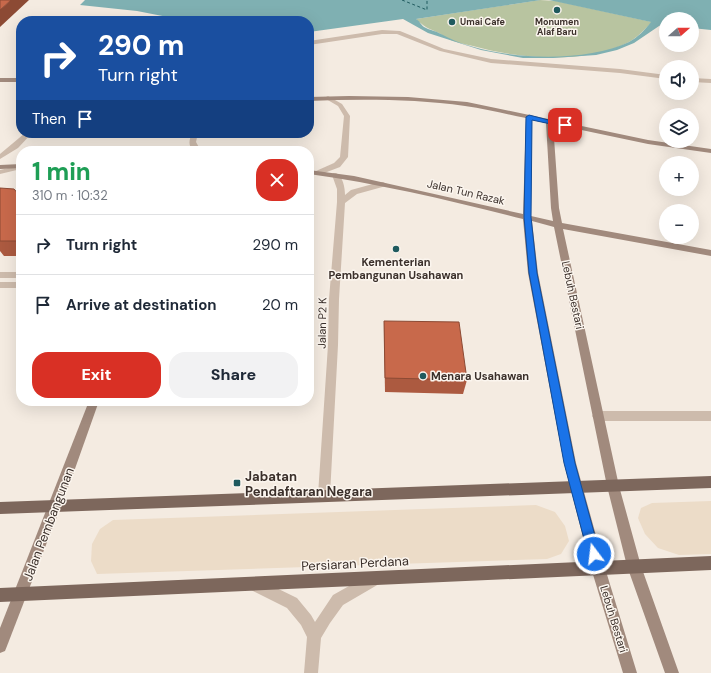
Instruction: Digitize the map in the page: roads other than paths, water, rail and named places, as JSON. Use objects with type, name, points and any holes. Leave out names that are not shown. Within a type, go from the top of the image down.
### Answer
[{"type":"main road","points":[[0,508],[711,482]]},
{"type":"main road","name":"Persiaran Perdana","points":[[0,595],[711,563]]},
{"type":"street","points":[[314,42],[386,32],[398,32],[442,50],[485,60],[532,66],[620,70],[659,76]]},
{"type":"street","points":[[0,80],[16,80]]},
{"type":"street","points":[[699,80],[711,81]]},
{"type":"street","points":[[319,173],[337,165],[344,157],[347,116],[340,105],[328,98]]},
{"type":"street","points":[[314,99],[425,99],[467,104],[648,142],[711,151]]},
{"type":"street","name":"Lebuh Bestari","points":[[529,117],[527,217],[533,273],[570,463],[598,568],[630,673]]},
{"type":"street","name":"Lebuh Bestari","points":[[549,122],[555,208],[613,486],[634,566],[672,673]]},
{"type":"street","points":[[0,157],[16,146],[24,138]]},
{"type":"street","points":[[0,167],[16,167]]},
{"type":"street","points":[[0,172],[16,168]]},
{"type":"street","name":"Jalan Tun Razak","points":[[314,172],[384,184],[558,225],[711,253]]},
{"type":"street","name":"Jalan P2 K","points":[[324,495],[333,352],[334,299],[341,202],[340,190],[336,175]]},
{"type":"street","points":[[341,202],[354,192],[384,184]]},
{"type":"street","points":[[0,274],[16,275]]},
{"type":"street","points":[[0,285],[16,286]]},
{"type":"street","name":"Jalan Pembangunan","points":[[0,646],[92,406]]},
{"type":"street","points":[[598,416],[711,416]]},
{"type":"street","points":[[311,673],[314,636],[338,600],[377,577]]},
{"type":"street","points":[[251,583],[292,603],[306,620],[314,636]]},
{"type":"water","points":[[85,0],[541,0],[416,19],[424,27],[460,43],[508,54],[534,56],[586,54],[609,49],[629,42],[641,33],[651,22],[549,0],[711,0],[711,30],[699,29],[699,12],[659,12],[659,26],[634,43],[617,50],[596,55],[553,58],[523,58],[481,50],[428,33],[403,19],[314,31],[314,16],[162,16],[137,11],[80,5]]},
{"type":"place","name":"Monumen Alaf Baru","points":[[557,10]]},
{"type":"place","name":"Umai Cafe","points":[[452,22]]},
{"type":"place","name":"Kementerian Pembangunan Usahawan","points":[[396,249]]},
{"type":"place","name":"Menara Usahawan","points":[[423,376]]},
{"type":"place","name":"Jabatan Pendaftaran Negara","points":[[237,483]]}]
